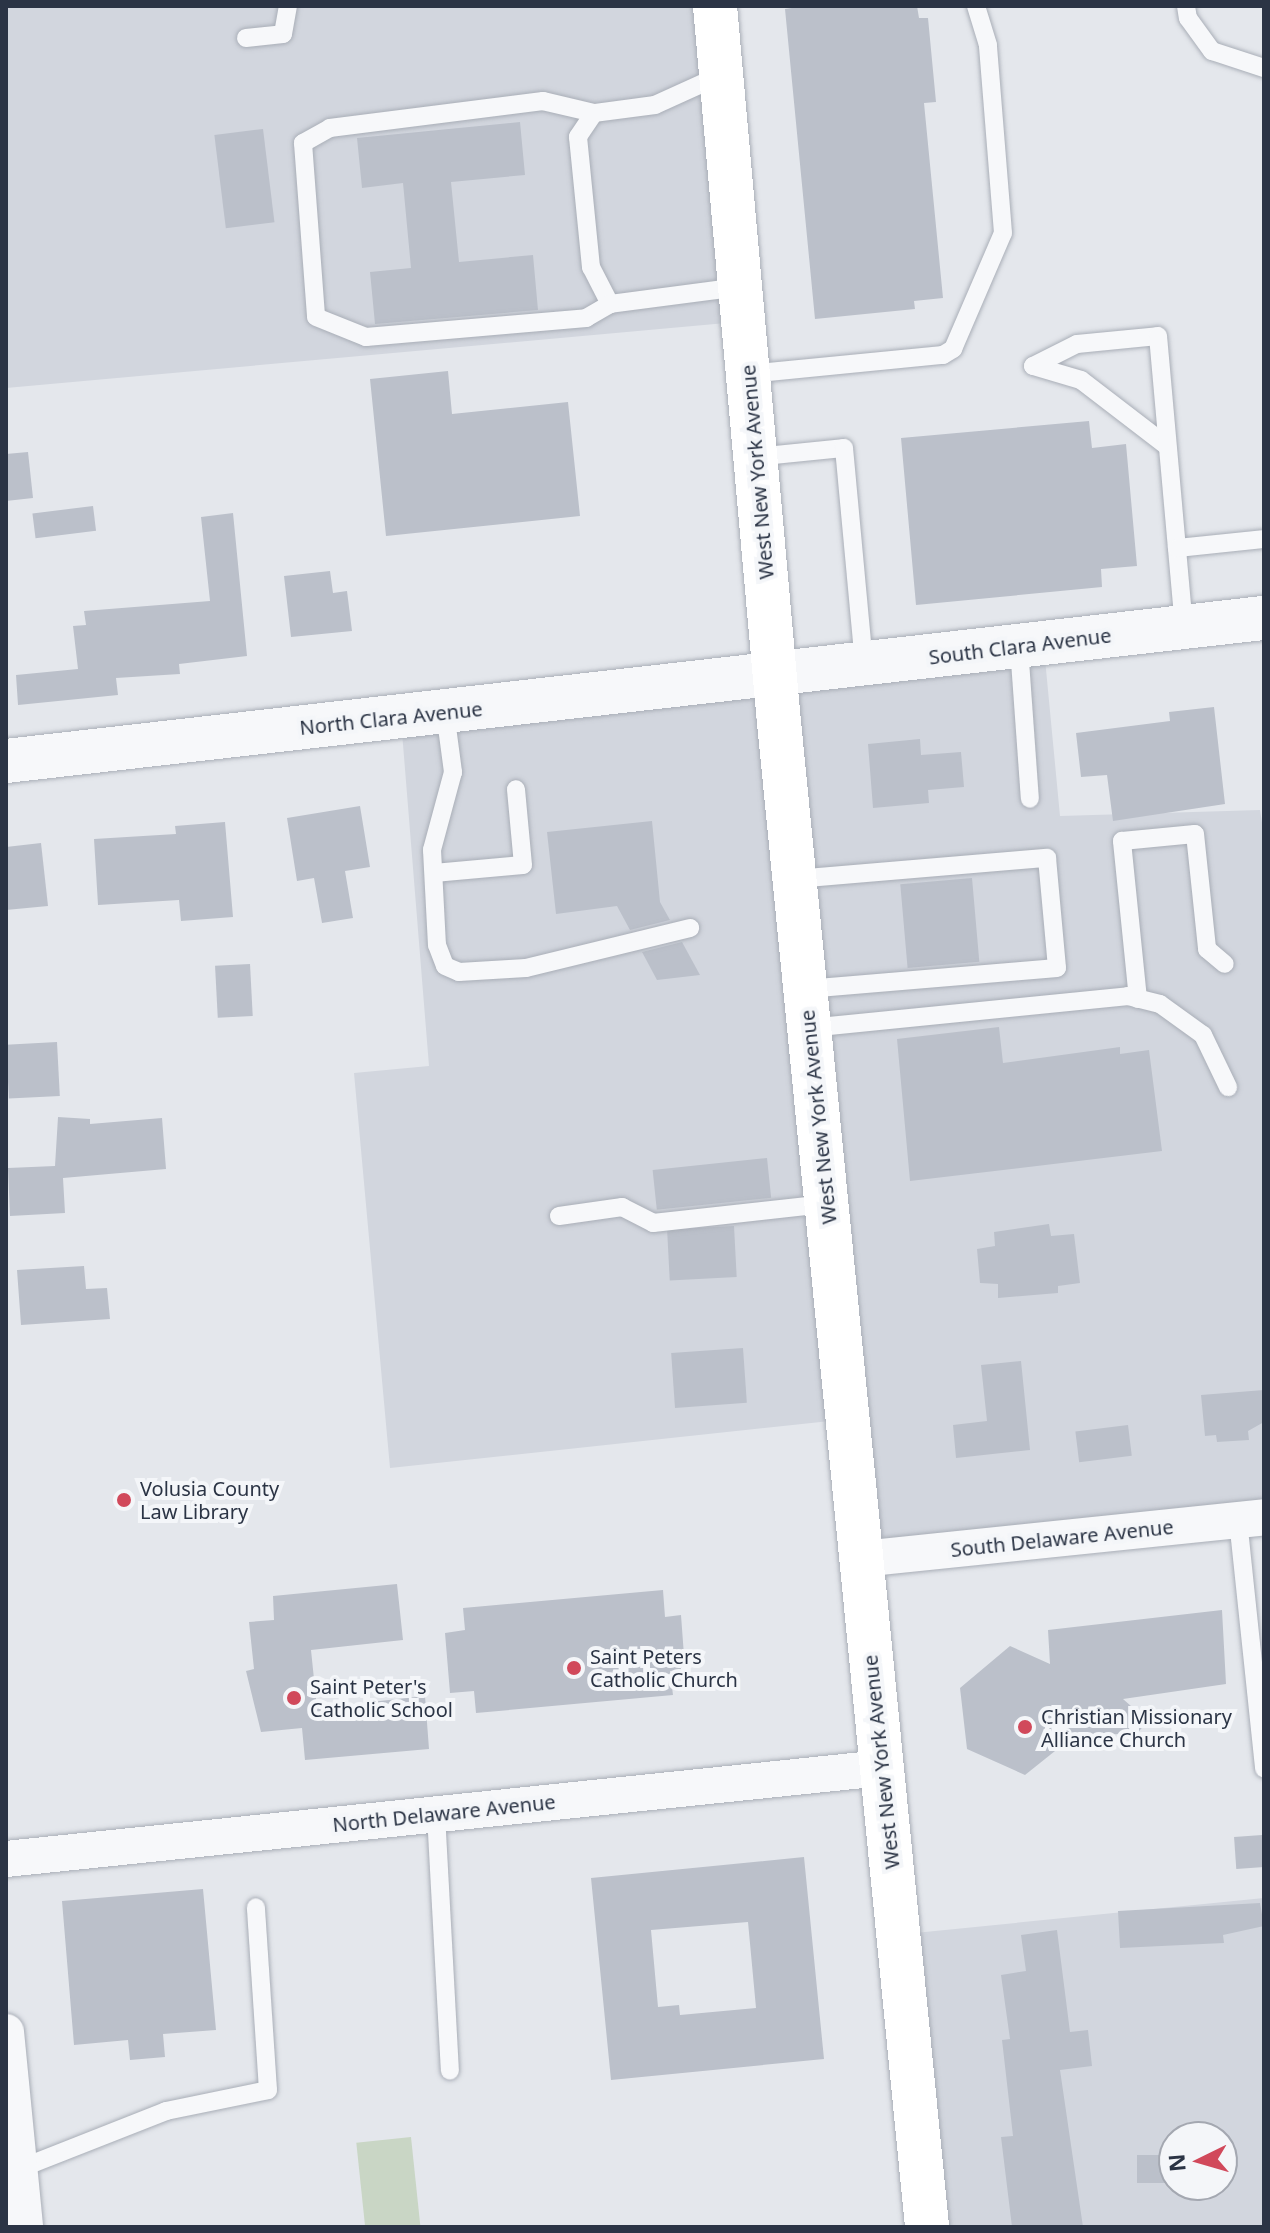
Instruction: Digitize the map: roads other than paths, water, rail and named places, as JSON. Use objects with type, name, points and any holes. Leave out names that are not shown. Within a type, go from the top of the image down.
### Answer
[{"type":"main road","name":"West New York Avenue","points":[[715,6],[775,675],[927,2227]]},
{"type":"street","name":"South Clara Avenue","points":[[775,675],[1264,618]]},
{"type":"street","name":"North Clara Avenue","points":[[6,761],[775,675]]},
{"type":"street","name":"South Delaware Avenue","points":[[861,1559],[1251,1519]]},
{"type":"street","name":"North Delaware Avenue","points":[[6,1859],[882,1768]]},
{"type":"street","points":[[6,2032],[25,2227]]},
{"type":"lane","points":[[246,38],[283,34],[288,6]]},
{"type":"lane","points":[[748,374],[943,355],[953,349],[1003,233],[988,45],[976,6]]},
{"type":"lane","points":[[1186,6],[1188,18],[1212,51],[1264,68]]},
{"type":"lane","points":[[721,75],[655,105],[594,113],[543,101],[330,128],[303,143],[316,317],[366,337],[586,318],[610,304],[740,287]]},
{"type":"lane","points":[[594,113],[578,137],[591,267],[610,304]]},
{"type":"lane","points":[[1167,446],[1081,380],[1033,366],[1077,344],[1158,336],[1184,627]]},
{"type":"lane","points":[[755,457],[844,448],[864,665]]},
{"type":"lane","points":[[1177,548],[1264,539]]},
{"type":"lane","points":[[1019,646],[1030,799]]},
{"type":"lane","points":[[445,712],[453,772],[437,824],[434,873],[437,945],[445,966],[459,972],[526,968],[690,928]]},
{"type":"lane","points":[[434,873],[523,865],[516,789]]},
{"type":"lane","points":[[1138,999],[1122,841],[1195,834],[1207,949],[1225,964]]},
{"type":"lane","points":[[795,879],[1047,858],[1057,968],[808,1008]]},
{"type":"lane","points":[[808,1008],[1138,999],[1181,1015],[1203,1035],[1228,1087]]},
{"type":"lane","points":[[559,1216],[622,1207],[653,1223],[826,1204]]},
{"type":"lane","points":[[1251,1519],[1264,1769]]},
{"type":"lane","points":[[436,1814],[450,2071]]},
{"type":"lane","points":[[19,2169],[166,2111],[268,2090],[256,1907]]},
{"type":"place","name":"Volusia County Law Library","points":[[124,1500]]},
{"type":"place","name":"Saint Peters Catholic Church","points":[[574,1668]]},
{"type":"place","name":"Saint Peter's Catholic School","points":[[294,1698]]},
{"type":"place","name":"Christian Missionary Alliance Church","points":[[1025,1727]]}]
